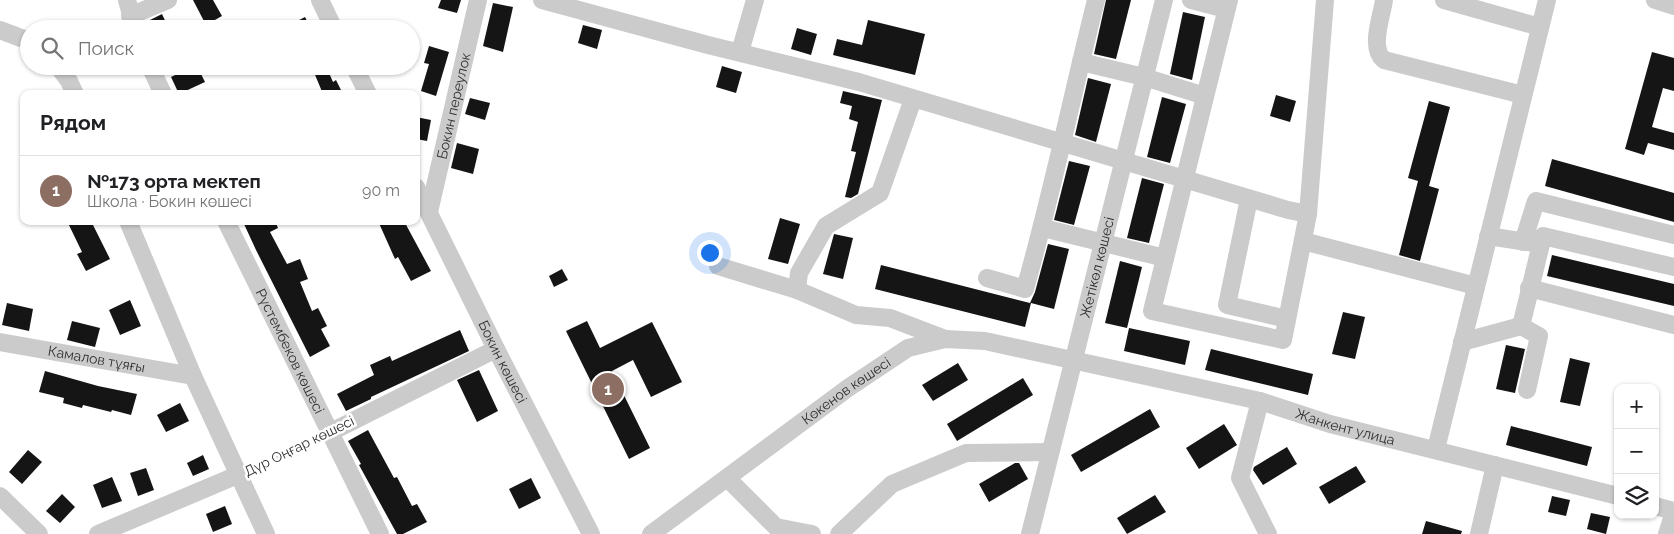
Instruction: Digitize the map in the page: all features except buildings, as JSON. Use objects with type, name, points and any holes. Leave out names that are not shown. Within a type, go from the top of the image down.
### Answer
[{"type":"street","points":[[131,15],[168,0]]},
{"type":"street","points":[[320,0],[330,20]]},
{"type":"street","name":"Бокин переулок","points":[[429,212],[478,0]]},
{"type":"street","points":[[542,0],[859,82],[1123,163],[1308,214]]},
{"type":"street","points":[[740,52],[755,0]]},
{"type":"street","points":[[987,278],[1025,289],[1043,228],[1096,0]]},
{"type":"street","name":"Жетікөл көшесі","points":[[1030,534],[1164,0]]},
{"type":"street","points":[[1191,0],[1228,5],[1152,311],[1283,340],[1308,214],[1326,0]]},
{"type":"street","points":[[1384,0],[1376,46],[1384,60],[1522,95]]},
{"type":"street","points":[[1444,0],[1485,5],[1540,27]]},
{"type":"street","points":[[1436,449],[1547,0]]},
{"type":"street","points":[[1655,0],[1674,6]]},
{"type":"street","points":[[0,30],[20,38]]},
{"type":"street","points":[[1081,62],[1144,77],[1205,96]]},
{"type":"street","points":[[65,75],[73,90]]},
{"type":"street","points":[[154,75],[161,90]]},
{"type":"street","points":[[358,75],[366,90]]},
{"type":"street","points":[[797,290],[799,273],[826,226],[880,193],[913,99]]},
{"type":"street","name":"Бокин көшесі","points":[[420,195],[496,349],[591,534]]},
{"type":"street","points":[[1250,199],[1227,304],[1287,319]]},
{"type":"street","points":[[1521,326],[1529,288],[1536,201],[1674,235]]},
{"type":"street","points":[[130,225],[193,376],[240,474],[266,534]]},
{"type":"street","name":"Рүстембеков көшесі","points":[[228,225],[380,534]]},
{"type":"street","points":[[1043,228],[1165,258]]},
{"type":"street","points":[[1488,236],[1532,243],[1543,236],[1674,267]]},
{"type":"street","points":[[1303,242],[1476,286]]},
{"type":"street","points":[[718,266],[797,290],[856,315],[890,318],[945,339]]},
{"type":"street","points":[[1529,288],[1674,325]]},
{"type":"street","points":[[1462,342],[1521,326],[1539,336],[1528,390]]},
{"type":"street","name":"Көкенов көшесі","points":[[651,534],[908,348],[945,339],[984,342],[1073,362]]},
{"type":"street","name":"Камалов тұяғы","points":[[0,342],[193,376]]},
{"type":"street","name":"Дүр Оңғар көшесі","points":[[330,432],[496,349]]},
{"type":"street","name":"Жанкент улица","points":[[1073,362],[1260,401],[1330,424],[1614,495]]},
{"type":"street","points":[[1260,401],[1240,478],[1268,534]]},
{"type":"street","points":[[839,534],[892,484],[966,452],[1050,452]]},
{"type":"street","points":[[1479,534],[1495,465]]},
{"type":"street","name":"Дүр Оңғар көшесі","points":[[98,534],[240,474]]},
{"type":"street","points":[[727,478],[775,530],[803,533]]},
{"type":"street","points":[[0,496],[39,534]]},
{"type":"street","points":[[1659,507],[1674,511],[1667,534]]},
{"type":"path","name":"Дүр Оңғар көшесі","points":[[240,474],[330,432]]},
{"type":"place","name":"№173 орта мектеп","points":[[608,389]]}]
